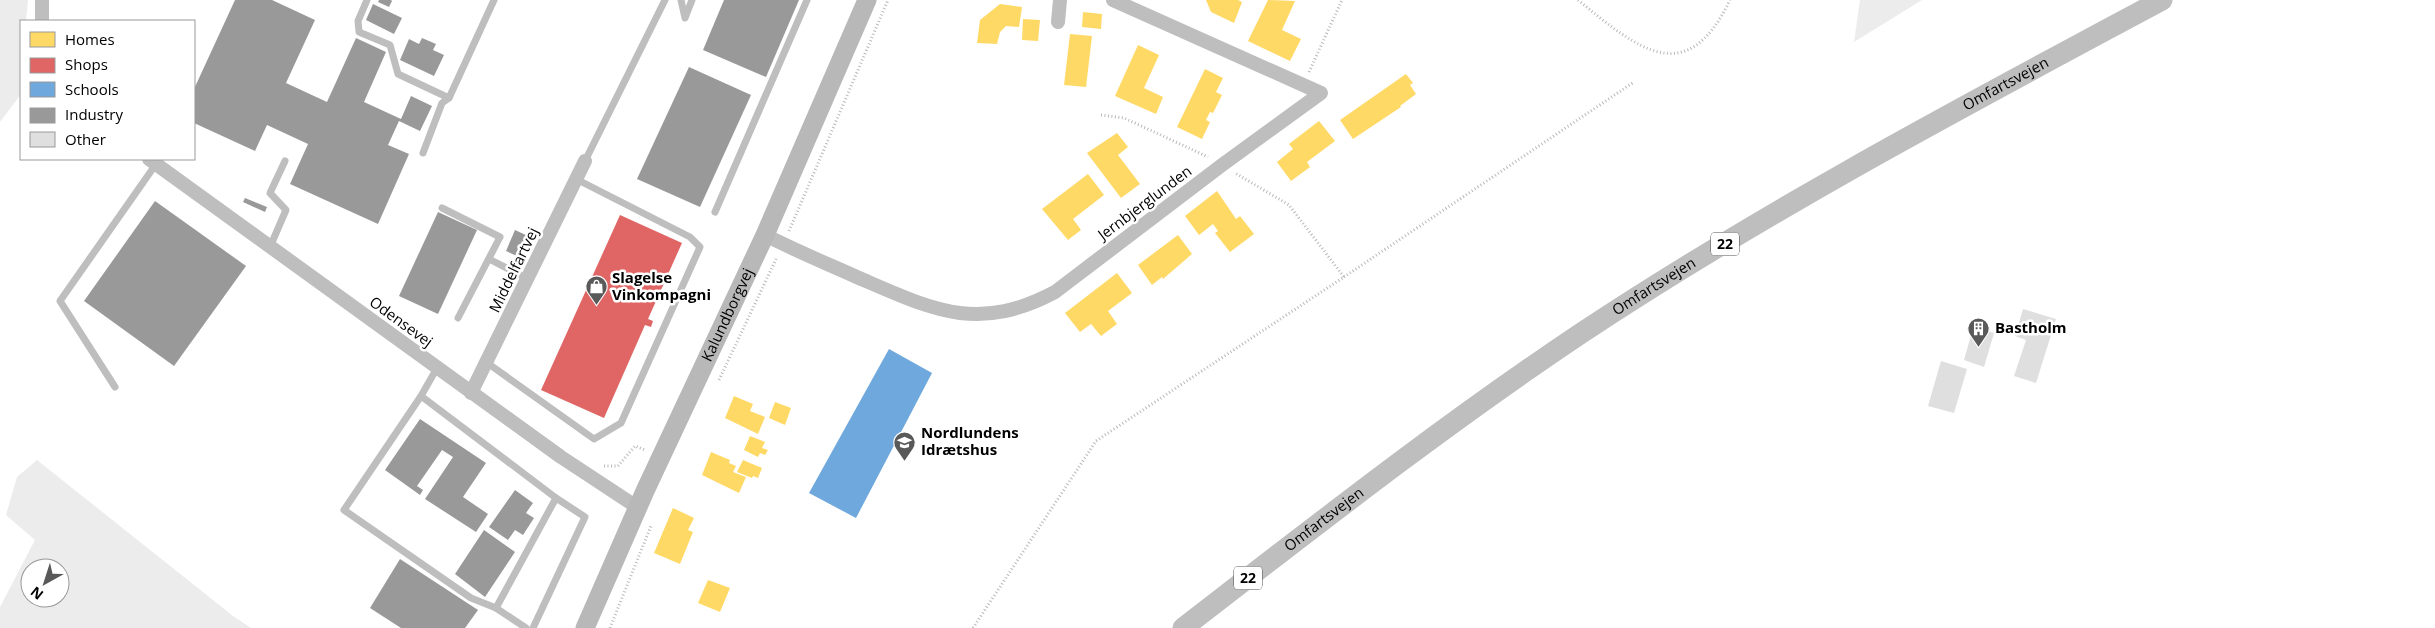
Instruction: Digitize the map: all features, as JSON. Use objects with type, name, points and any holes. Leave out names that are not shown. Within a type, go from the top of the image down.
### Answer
[{"type":"main road","name":"Omfartsvejen","points":[[1183,628],[1430,441],[1583,332],[1704,256],[1820,187],[1932,123],[2162,0]]},
{"type":"street","points":[[42,0],[42,20]]},
{"type":"street","name":"Kalundborgvej","points":[[585,628],[637,507],[765,235],[867,0]]},
{"type":"street","points":[[1058,22],[1060,0]]},
{"type":"street","name":"Jernbjerglunden","points":[[765,235],[912,301],[951,313],[1000,313],[1030,305],[1055,292],[1222,165],[1321,93],[1113,0]]},
{"type":"street","name":"Odensevej","points":[[152,161],[471,393],[561,457],[637,507]]},
{"type":"street","name":"Middelfartvej","points":[[471,393],[585,161]]},
{"type":"lane","points":[[367,0],[358,21],[359,32],[390,45],[398,74],[449,98]]},
{"type":"lane","points":[[423,152],[442,103],[449,98],[494,0]]},
{"type":"lane","points":[[585,161],[665,0]]},
{"type":"lane","points":[[681,0],[685,18],[692,0]]},
{"type":"lane","points":[[715,212],[807,0]]},
{"type":"lane","points":[[115,387],[60,301],[152,161]]},
{"type":"lane","points":[[270,246],[286,210],[270,193],[285,161]]},
{"type":"lane","points":[[486,362],[594,439],[621,423],[700,246],[690,237],[576,179]]},
{"type":"lane","points":[[442,208],[500,237],[458,318]]},
{"type":"lane","points":[[489,259],[528,279]]},
{"type":"lane","points":[[437,368],[421,396],[344,510],[471,598],[496,608],[526,628]]},
{"type":"lane","points":[[421,396],[556,498],[585,517],[533,628]]},
{"type":"lane","points":[[496,608],[556,498]]},
{"type":"path","points":[[1304,84],[1342,0]]},
{"type":"path","points":[[1578,0],[1643,48],[1661,54],[1682,53],[1701,43],[1714,29],[1730,0]]},
{"type":"path","points":[[973,628],[1096,441],[1634,82]]},
{"type":"path","points":[[1101,115],[1124,118],[1156,131],[1222,165],[1289,205],[1344,277]]},
{"type":"path","points":[[596,463],[609,467],[618,466],[628,457],[635,446],[662,456]]},
{"type":"shaded area","points":[[0,0],[28,0],[26,20],[20,20],[20,95],[0,122]]},
{"type":"shaded area","points":[[1860,0],[1922,0],[1854,42]]},
{"type":"shaded area","points":[[37,460],[233,616],[251,628],[0,628],[0,607],[20,569],[20,608],[70,608],[70,558],[26,558],[35,540],[6,515],[17,477]]},
{"type":"building: Homes","points":[[1206,0],[1238,0],[1242,2],[1234,23],[1211,12]]},
{"type":"building: Homes","points":[[1268,0],[1295,1],[1282,30],[1301,39],[1290,61],[1248,41]]},
{"type":"building: Homes","points":[[1000,4],[1022,7],[1019,27],[1006,26],[1000,32],[997,44],[977,43],[980,20]]},
{"type":"building: Homes","points":[[1083,12],[1102,14],[1101,29],[1082,27]]},
{"type":"building: Homes","points":[[1023,19],[1040,20],[1038,41],[1022,40]]},
{"type":"building: Homes","points":[[1070,34],[1092,36],[1086,87],[1064,85]]},
{"type":"building: Homes","points":[[1138,45],[1159,55],[1144,88],[1163,97],[1156,114],[1115,96]]},
{"type":"building: Homes","points":[[1205,69],[1223,78],[1216,92],[1222,95],[1213,113],[1210,112],[1206,120],[1210,122],[1202,139],[1177,127]]},
{"type":"building: Homes","points":[[1406,74],[1413,83],[1410,85],[1416,94],[1401,107],[1353,139],[1340,120]]},
{"type":"building: Homes","points":[[1319,121],[1335,141],[1307,162],[1310,167],[1291,181],[1277,162],[1293,149],[1289,144]]},
{"type":"building: Homes","points":[[1117,133],[1128,147],[1118,155],[1140,184],[1121,198],[1087,153]]},
{"type":"building: Homes","points":[[1088,174],[1104,195],[1073,219],[1081,230],[1068,240],[1042,209]]},
{"type":"building: Homes","points":[[1217,191],[1236,219],[1240,216],[1254,234],[1230,252],[1215,233],[1218,231],[1213,224],[1199,235],[1185,216]]},
{"type":"building: Homes","points":[[1178,235],[1192,254],[1163,279],[1162,277],[1152,285],[1138,265]]},
{"type":"building: Homes","points":[[1117,273],[1132,293],[1108,311],[1117,324],[1101,336],[1091,324],[1080,332],[1065,313]]},
{"type":"building: Homes","points":[[734,396],[753,404],[750,411],[765,417],[758,434],[725,418]]},
{"type":"building: Homes","points":[[775,402],[791,408],[785,425],[769,418]]},
{"type":"building: Homes","points":[[750,436],[765,442],[762,448],[768,450],[765,455],[760,453],[758,457],[744,450]]},
{"type":"building: Homes","points":[[711,452],[730,460],[729,463],[736,466],[733,472],[746,477],[739,493],[702,475]]},
{"type":"building: Homes","points":[[743,460],[762,468],[758,478],[753,476],[752,478],[737,472]]},
{"type":"building: Homes","points":[[673,508],[694,518],[688,530],[693,532],[680,564],[654,553]]},
{"type":"building: Homes","points":[[708,580],[730,588],[720,612],[698,603]]},
{"type":"building: Shops","points":[[620,215],[682,243],[648,319],[653,321],[651,327],[645,325],[604,418],[541,390]]},
{"type":"building: Schools","points":[[889,349],[932,373],[856,518],[809,493]]},
{"type":"building: Industry","points":[[235,0],[272,0],[315,20],[286,83],[327,102],[356,38],[386,52],[364,102],[401,119],[411,96],[432,106],[420,131],[399,121],[388,145],[409,154],[378,224],[290,184],[308,144],[267,125],[255,151],[195,123],[195,87]]},
{"type":"building: Industry","points":[[379,0],[392,1],[389,7],[378,2]]},
{"type":"building: Industry","points":[[724,0],[799,0],[766,77],[703,50]]},
{"type":"building: Industry","points":[[373,4],[402,18],[394,34],[366,20]]},
{"type":"building: Industry","points":[[422,38],[436,44],[433,50],[444,55],[434,76],[400,60],[409,39],[419,44]]},
{"type":"building: Industry","points":[[689,67],[751,95],[700,207],[637,179]]},
{"type":"building: Industry","points":[[245,198],[267,207],[265,212],[243,202]]},
{"type":"building: Industry","points":[[155,201],[246,266],[174,366],[84,301]]},
{"type":"building: Industry","points":[[438,212],[477,230],[438,314],[399,296]]},
{"type":"building: Industry","points":[[515,230],[528,236],[519,257],[506,251]]},
{"type":"building: Industry","points":[[420,419],[486,463],[463,497],[488,514],[476,532],[425,499],[453,457],[442,450],[417,486],[423,490],[420,495],[385,470]]},
{"type":"building: Industry","points":[[515,490],[533,503],[526,513],[534,518],[523,535],[515,530],[508,540],[489,527]]},
{"type":"building: Industry","points":[[484,530],[515,552],[485,597],[455,574]]},
{"type":"building: Industry","points":[[400,559],[478,610],[465,628],[401,628],[370,608]]},
{"type":"building: Other","points":[[2023,309],[2056,319],[2036,383],[2014,376],[2026,340],[2015,336]]},
{"type":"building: Other","name":"Bastholm","points":[[1976,318],[1988,322],[1986,331],[1994,333],[1984,367],[1964,360]]},
{"type":"building: Other","points":[[1941,361],[1967,369],[1954,413],[1928,406]]},
{"type":"place","name":"Slagelse Vinkompagni","points":[[596,306]]},
{"type":"place","name":"Bastholm","points":[[1979,347]]},
{"type":"place","name":"Nordlundens Idrætshus","points":[[905,461]]}]
